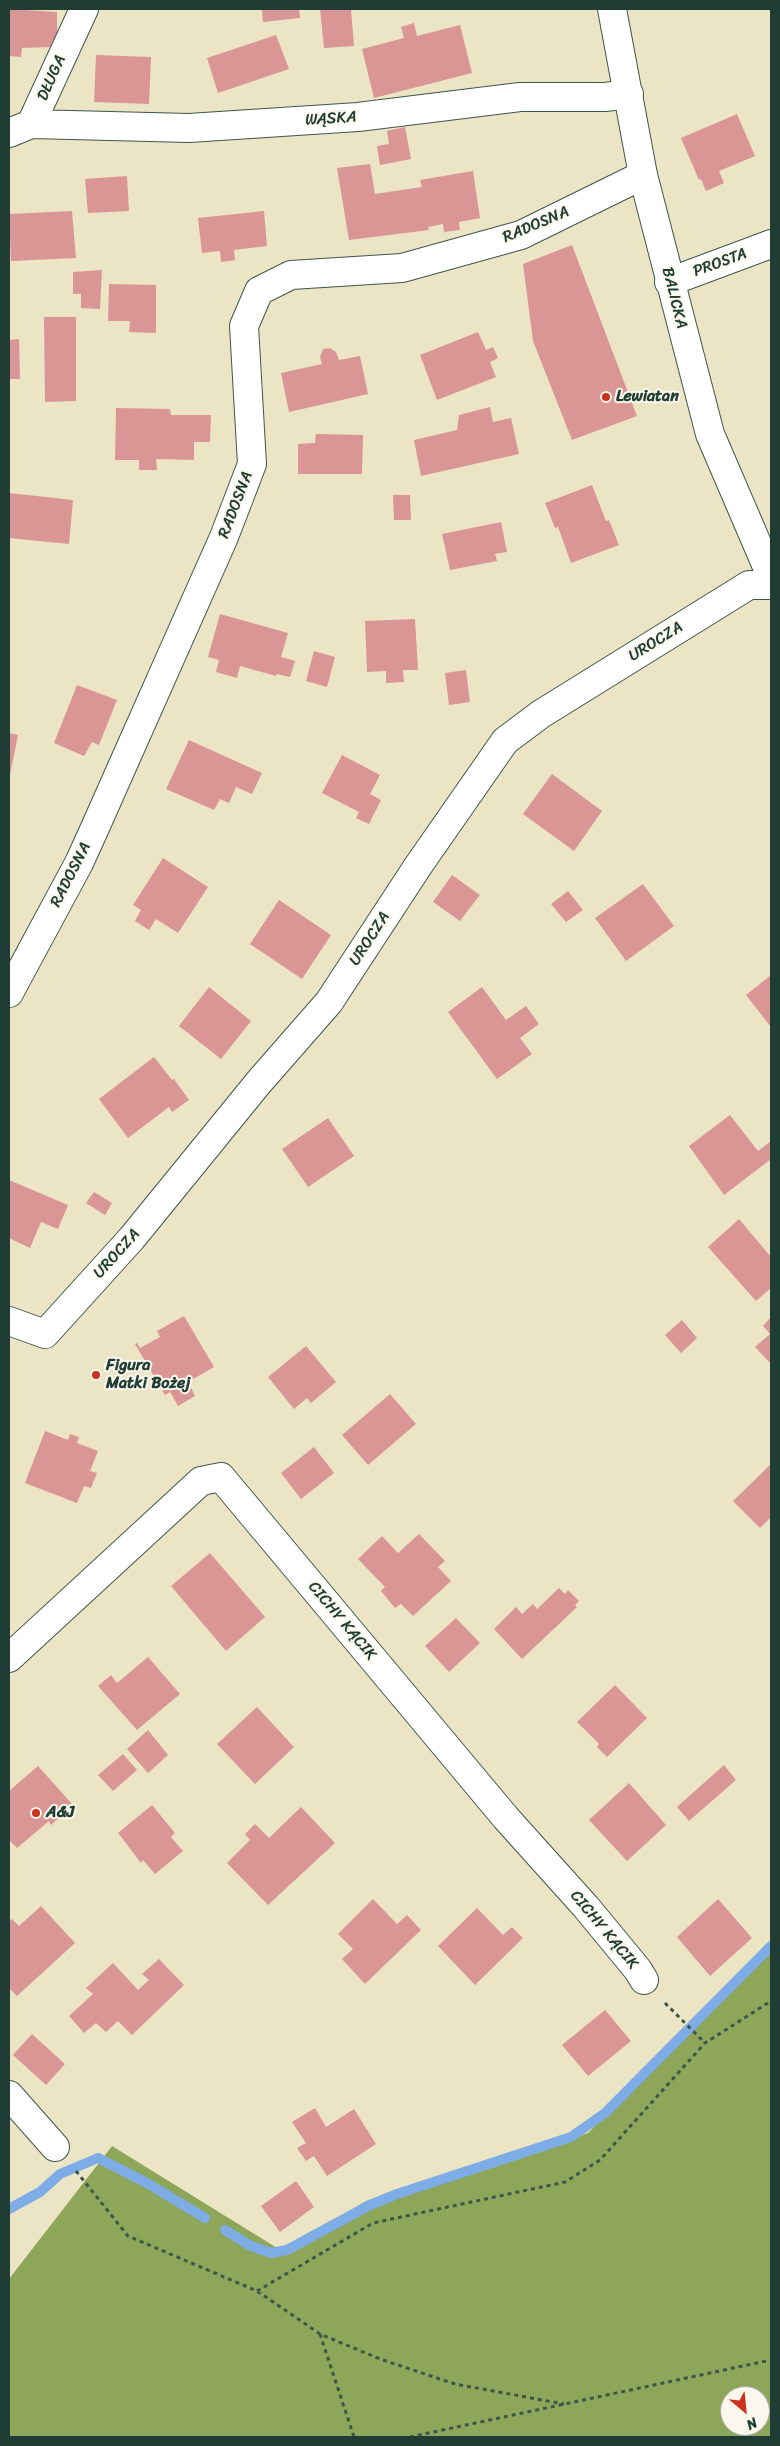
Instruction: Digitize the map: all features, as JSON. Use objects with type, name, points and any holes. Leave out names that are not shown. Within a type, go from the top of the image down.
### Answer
[{"type":"street","name":"DŁUGA","points":[[20,129],[84,9]]},
{"type":"street","name":"BALICKA","points":[[612,9],[644,174],[669,282],[710,434],[771,576]]},
{"type":"street","name":"WĄSKA","points":[[20,129],[189,128],[358,117],[520,97],[605,98],[629,94]]},
{"type":"street","name":"RADOSNA","points":[[9,993],[79,863],[224,538],[252,464],[244,326],[259,290],[291,275],[402,268],[521,235],[644,174]]},
{"type":"street","name":"PROSTA","points":[[669,282],[771,244]]},
{"type":"street","name":"UROCZA","points":[[9,1322],[45,1334],[132,1238],[259,1082],[329,1002],[418,866],[505,741],[541,714],[749,585],[771,585]]},
{"type":"street","name":"CICHY KĄCIK","points":[[9,1658],[201,1482],[222,1477],[506,1818],[586,1907],[644,1980]]},
{"type":"street","points":[[9,2095],[55,2147]]},
{"type":"path","points":[[257,2291],[373,2223],[565,2182],[600,2160],[704,2042],[771,2001]]},
{"type":"path","points":[[678,2018],[704,2042]]},
{"type":"path","points":[[78,2175],[128,2236],[257,2291],[320,2334],[380,2359],[455,2384],[564,2404]]},
{"type":"path","points":[[320,2334],[354,2437]]},
{"type":"path","points":[[410,2437],[771,2360]]},
{"type":"green space","points":[[771,1947],[771,2437],[9,2437],[9,2279],[112,2146],[282,2251],[366,2201],[588,2133]]},
{"type":"building","points":[[9,9],[57,12],[57,33],[51,47],[22,48],[21,57],[9,56]]},
{"type":"building","points":[[262,9],[299,9],[300,18],[263,22]]},
{"type":"building","points":[[320,9],[351,9],[354,46],[324,48]]},
{"type":"building","points":[[414,23],[417,36],[460,25],[472,73],[374,98],[362,49],[404,38],[401,27]]},
{"type":"building","points":[[276,35],[289,69],[218,93],[207,58]]},
{"type":"building","points":[[96,55],[151,57],[149,104],[94,102]]},
{"type":"building","points":[[737,114],[755,156],[719,171],[724,183],[706,191],[701,179],[699,180],[681,138]]},
{"type":"building","points":[[405,127],[411,159],[380,165],[377,146],[389,144],[387,131]]},
{"type":"building","points":[[370,164],[375,194],[422,187],[420,180],[473,171],[480,218],[459,222],[460,230],[444,232],[443,224],[428,227],[429,230],[349,240],[337,168]]},
{"type":"building","points":[[127,176],[129,211],[88,213],[85,179]]},
{"type":"building","points":[[72,211],[76,258],[11,261],[9,214]]},
{"type":"building","points":[[264,211],[267,246],[234,250],[235,260],[221,262],[220,251],[202,253],[198,218]]},
{"type":"building","points":[[572,245],[637,416],[572,440],[533,341],[523,264]]},
{"type":"building","points":[[102,270],[100,309],[81,308],[81,294],[73,294],[73,272]]},
{"type":"building","points":[[109,284],[156,285],[156,333],[129,332],[130,321],[108,321]]},
{"type":"building","points":[[44,317],[76,317],[76,401],[45,402]]},
{"type":"building","points":[[478,332],[486,350],[493,347],[498,358],[490,362],[496,377],[437,400],[420,355]]},
{"type":"building","points":[[19,339],[20,379],[9,379],[9,340]]},
{"type":"building","points":[[330,348],[336,352],[339,360],[360,356],[368,394],[289,412],[281,373],[322,364],[320,357],[323,349]]},
{"type":"building","points":[[490,407],[493,422],[511,418],[519,454],[421,476],[414,440],[457,430],[459,415]]},
{"type":"building","points":[[116,408],[170,409],[171,415],[211,415],[210,442],[194,442],[194,460],[156,459],[157,470],[139,470],[139,460],[115,460]]},
{"type":"building","points":[[316,434],[363,435],[362,474],[298,474],[298,444],[315,443]]},
{"type":"building","points":[[592,485],[606,521],[609,520],[619,545],[571,563],[558,527],[555,528],[545,503]]},
{"type":"building","points":[[9,493],[73,500],[69,544],[9,538]]},
{"type":"building","points":[[393,495],[410,495],[411,520],[394,520]]},
{"type":"building","points":[[501,522],[507,552],[495,554],[497,561],[450,570],[442,534]]},
{"type":"building","points":[[220,614],[288,633],[281,657],[295,661],[290,677],[277,674],[276,676],[240,666],[237,678],[216,672],[219,660],[208,657]]},
{"type":"building","points":[[415,619],[418,670],[403,670],[404,682],[386,683],[386,671],[367,672],[365,621]]},
{"type":"building","points":[[314,651],[335,657],[327,687],[306,681]]},
{"type":"building","points":[[466,670],[470,702],[449,705],[445,673]]},
{"type":"building","points":[[77,685],[117,700],[99,745],[92,742],[84,756],[54,743]]},
{"type":"building","points":[[9,733],[18,735],[10,775],[9,775]]},
{"type":"building","points":[[189,740],[262,773],[252,794],[236,787],[229,803],[220,799],[214,810],[166,789]]},
{"type":"building","points":[[342,755],[380,775],[370,794],[381,800],[369,824],[356,818],[359,812],[322,793]]},
{"type":"building","points":[[552,774],[602,811],[574,851],[523,814]]},
{"type":"building","points":[[163,858],[208,887],[178,933],[156,919],[149,930],[135,921],[141,910],[133,905]]},
{"type":"building","points":[[452,875],[480,895],[460,921],[433,902]]},
{"type":"building","points":[[643,884],[674,926],[626,961],[595,918]]},
{"type":"building","points":[[568,891],[583,910],[566,922],[551,904]]},
{"type":"building","points":[[279,900],[331,935],[302,979],[250,944]]},
{"type":"building","points":[[771,975],[771,1027],[746,995]]},
{"type":"building","points":[[209,987],[251,1021],[221,1059],[179,1026]]},
{"type":"building","points":[[482,987],[506,1020],[526,1006],[539,1024],[520,1038],[532,1054],[497,1079],[448,1012]]},
{"type":"building","points":[[154,1057],[172,1080],[174,1079],[189,1100],[172,1112],[169,1107],[128,1138],[99,1099]]},
{"type":"building","points":[[730,1115],[758,1151],[771,1141],[771,1159],[724,1195],[689,1146]]},
{"type":"building","points":[[328,1118],[354,1156],[308,1187],[282,1149]]},
{"type":"building","points":[[9,1180],[68,1205],[58,1229],[41,1222],[30,1248],[9,1238]]},
{"type":"building","points":[[94,1192],[112,1203],[105,1215],[86,1203]]},
{"type":"building","points":[[739,1219],[771,1257],[771,1288],[756,1301],[708,1247]]},
{"type":"building","points":[[184,1316],[214,1367],[188,1382],[195,1396],[178,1406],[170,1392],[165,1395],[135,1344],[137,1343],[140,1348],[160,1337],[157,1331]]},
{"type":"building","points":[[771,1317],[771,1364],[755,1347],[770,1334],[763,1326]]},
{"type":"building","points":[[682,1320],[697,1338],[681,1353],[665,1335]]},
{"type":"building","points":[[306,1346],[336,1382],[311,1403],[307,1398],[294,1409],[268,1377]]},
{"type":"building","points":[[390,1394],[416,1424],[368,1465],[342,1435]]},
{"type":"building","points":[[45,1431],[68,1440],[70,1434],[79,1437],[77,1443],[98,1451],[90,1471],[97,1473],[91,1488],[84,1486],[77,1503],[25,1483]]},
{"type":"building","points":[[314,1447],[334,1473],[301,1499],[281,1473]]},
{"type":"building","points":[[771,1464],[771,1517],[760,1528],[733,1501]]},
{"type":"building","points":[[419,1534],[445,1561],[438,1567],[451,1581],[413,1616],[401,1604],[395,1608],[381,1591],[385,1587],[358,1559],[382,1536],[398,1553]]},
{"type":"building","points":[[210,1553],[265,1617],[226,1651],[171,1586]]},
{"type":"building","points":[[559,1588],[565,1594],[568,1590],[579,1601],[575,1605],[577,1607],[522,1659],[494,1629],[516,1607],[522,1614],[533,1604],[537,1609]]},
{"type":"building","points":[[456,1618],[480,1643],[449,1672],[425,1646]]},
{"type":"building","points":[[148,1657],[180,1694],[137,1730],[98,1686],[111,1675],[117,1683]]},
{"type":"building","points":[[615,1685],[647,1718],[607,1757],[597,1747],[599,1744],[577,1722]]},
{"type":"building","points":[[257,1707],[294,1747],[255,1784],[217,1744]]},
{"type":"building","points":[[148,1730],[168,1755],[148,1773],[127,1749]]},
{"type":"building","points":[[123,1754],[137,1770],[113,1791],[98,1775]]},
{"type":"building","points":[[724,1765],[736,1780],[689,1821],[677,1807]]},
{"type":"building","name":"A&J","points":[[38,1766],[73,1805],[51,1825],[49,1821],[17,1848],[9,1840],[9,1791]]},
{"type":"building","points":[[629,1783],[666,1825],[627,1861],[589,1820]]},
{"type":"building","points":[[152,1805],[175,1833],[171,1837],[183,1851],[155,1874],[143,1860],[141,1863],[118,1833]]},
{"type":"building","points":[[301,1807],[335,1843],[268,1905],[227,1863],[250,1840],[245,1834],[255,1824],[269,1838]]},
{"type":"building","points":[[373,1899],[397,1924],[407,1915],[421,1930],[365,1984],[342,1959],[353,1949],[338,1934]]},
{"type":"building","points":[[718,1899],[752,1938],[710,1976],[677,1937]]},
{"type":"building","points":[[41,1906],[75,1943],[17,1996],[9,1988],[9,1922],[12,1919],[19,1926]]},
{"type":"building","points":[[477,1908],[503,1935],[512,1927],[523,1938],[475,1985],[438,1946]]},
{"type":"building","points":[[159,1959],[184,1985],[132,2035],[118,2021],[106,2032],[96,2023],[84,2033],[69,2016],[93,1994],[86,1988],[113,1963],[138,1990],[149,1980],[142,1974]]},
{"type":"building","points":[[605,2010],[631,2041],[588,2076],[562,2045]]},
{"type":"building","points":[[32,2034],[65,2064],[46,2085],[13,2055]]},
{"type":"building","points":[[315,2108],[326,2127],[354,2109],[376,2144],[327,2176],[314,2156],[306,2161],[297,2148],[306,2143],[292,2122]]},
{"type":"building","points":[[296,2181],[314,2207],[280,2232],[261,2206]]},
{"type":"waterway","points":[[225,2230],[249,2245],[271,2253],[287,2250],[370,2205],[397,2194],[571,2137],[605,2113],[771,1946]]},
{"type":"waterway","points":[[9,2209],[40,2192],[60,2174],[98,2158],[147,2183],[205,2218]]},
{"type":"place","name":"Lewiatan","points":[[606,397]]},
{"type":"place","name":"Figura Matki Bożej","points":[[96,1375]]},
{"type":"place","name":"A&J","points":[[36,1813]]}]
